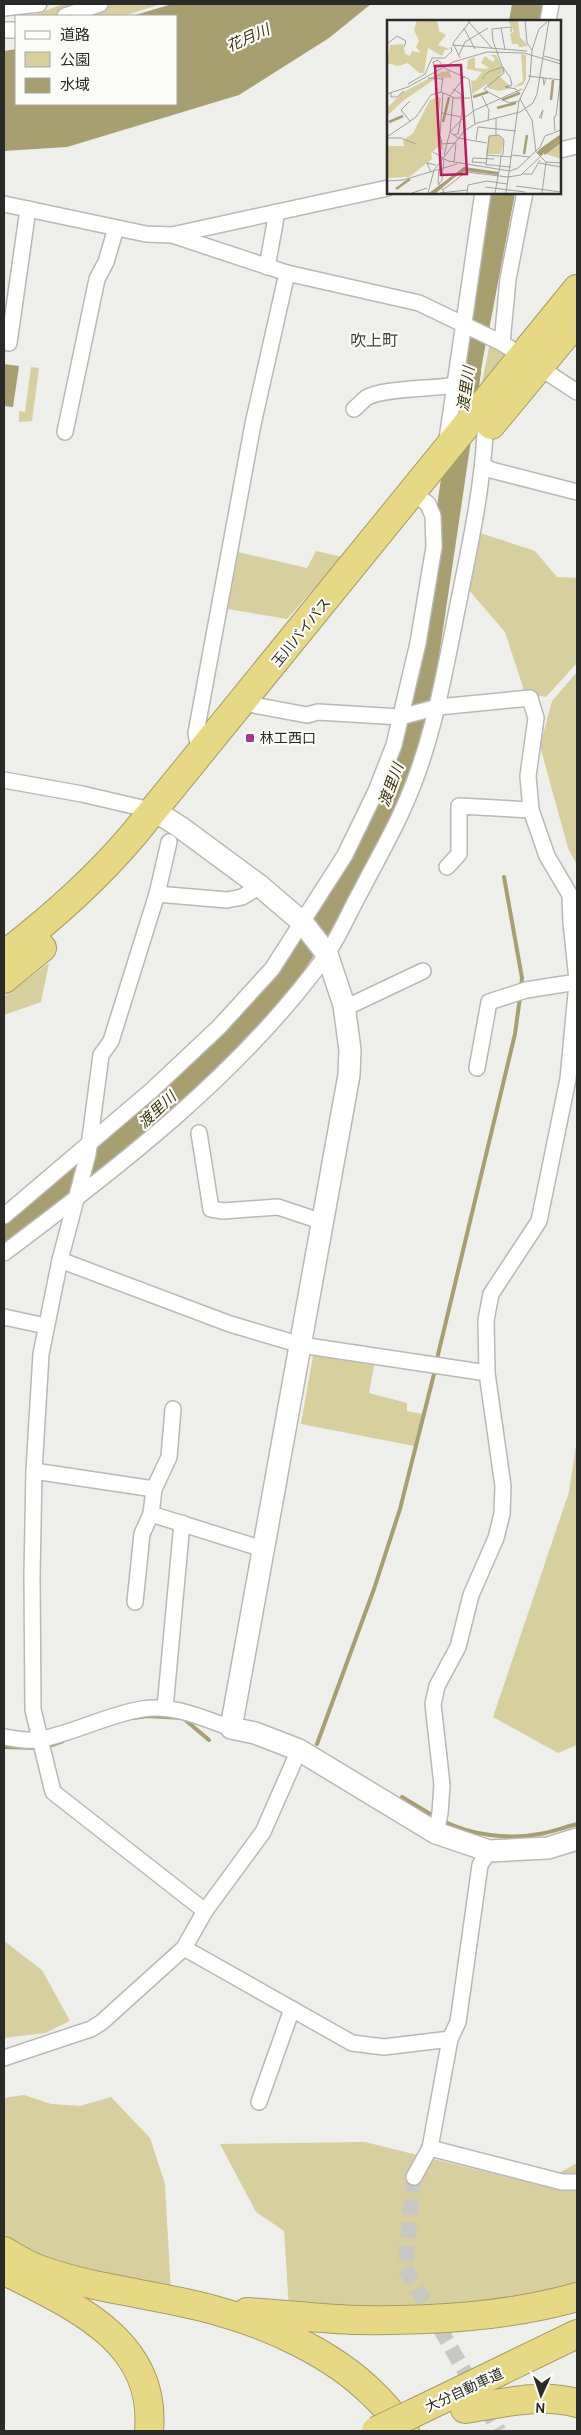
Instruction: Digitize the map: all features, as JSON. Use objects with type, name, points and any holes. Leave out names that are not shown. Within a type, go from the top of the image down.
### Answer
[{"type":"highway","name":"玉川バイパス","points":[[428,495],[445,455],[522,355],[577,290]]},
{"type":"highway","name":"玉川バイパス","points":[[4,979],[86,909],[128,868],[164,824],[253,705],[428,495],[485,433],[522,355],[577,321]]},
{"type":"highway","name":"玉川バイパス","points":[[4,955],[49,918],[95,876],[164,824],[200,754],[253,705]]},
{"type":"highway","points":[[4,2251],[39,2270],[77,2281],[213,2310],[254,2322],[289,2338],[330,2362],[418,2425]]},
{"type":"highway","points":[[4,2270],[37,2287],[115,2337],[135,2362],[150,2400],[149,2431]]},
{"type":"highway","points":[[37,2287],[206,2322],[260,2337],[292,2351],[339,2380],[378,2414],[393,2431]]},
{"type":"highway","points":[[213,2310],[356,2320],[452,2319],[495,2314],[577,2297]]},
{"type":"highway","name":"大分自動車道","points":[[418,2425],[577,2334]]},
{"type":"highway","name":"大分自動車道","points":[[376,2431],[418,2425],[465,2409],[577,2355]]},
{"type":"highway","points":[[465,2409],[536,2398],[577,2403]]},
{"type":"street","points":[[11,6],[38,4]]},
{"type":"street","points":[[68,15],[100,4]]},
{"type":"street","points":[[548,20],[550,4]]},
{"type":"street","points":[[561,150],[577,146]]},
{"type":"street","points":[[4,204],[146,234],[172,235],[387,188]]},
{"type":"street","points":[[445,455],[483,194]]},
{"type":"street","points":[[522,355],[508,279],[525,194]]},
{"type":"street","points":[[8,334],[11,278],[28,209]]},
{"type":"street","points":[[267,267],[278,212]]},
{"type":"street","points":[[65,432],[97,279],[106,262],[116,228]]},
{"type":"street","points":[[172,235],[287,274],[419,303],[522,355],[577,392]]},
{"type":"street","points":[[200,754],[196,733],[253,424],[287,274]]},
{"type":"street","points":[[354,409],[366,398],[380,393],[435,389],[455,385]]},
{"type":"street","points":[[4,1253],[76,1200],[177,1116],[232,1063],[293,998],[327,954],[403,811],[438,707],[483,465],[485,433]]},
{"type":"street","points":[[483,465],[491,470],[577,492]]},
{"type":"street","points":[[4,1216],[88,1149],[219,1027],[272,969],[359,828],[394,745],[410,682],[434,548],[432,516],[428,495]]},
{"type":"street","points":[[253,705],[308,715],[318,712],[400,717],[438,707],[530,698],[536,718],[528,776],[531,810],[547,856],[570,895],[577,982],[568,1079],[539,1221],[492,1294],[486,1320],[487,1373],[492,1422],[504,1486],[502,1514],[496,1538],[471,1595],[458,1647],[445,1668],[433,1704],[442,1785],[438,1824]]},
{"type":"street","points":[[4,780],[82,794],[164,824],[260,886],[302,922],[327,954],[344,1008],[350,1050],[349,1075],[302,1345],[262,1549],[231,1728]]},
{"type":"street","points":[[447,867],[459,854],[459,806],[531,810]]},
{"type":"street","points":[[164,824],[157,894],[111,1041],[102,1055],[88,1149],[60,1260],[40,1354],[34,1471],[33,1710],[53,1792],[205,1911]]},
{"type":"street","points":[[157,894],[227,900],[242,897],[260,886]]},
{"type":"street","points":[[344,1008],[423,971]]},
{"type":"street","points":[[477,1068],[489,1002],[521,992],[577,982]]},
{"type":"street","points":[[199,1133],[212,1209],[223,1211],[278,1207],[323,1222]]},
{"type":"street","points":[[60,1260],[230,1324],[302,1345],[487,1373]]},
{"type":"street","points":[[4,1317],[46,1326]]},
{"type":"street","points":[[135,1602],[142,1534],[151,1514],[154,1489],[168,1458],[173,1409]]},
{"type":"street","points":[[34,1471],[154,1489]]},
{"type":"street","points":[[151,1514],[262,1549]]},
{"type":"street","points":[[165,1708],[182,1523]]},
{"type":"street","points":[[4,1737],[42,1745],[98,1720],[143,1709],[165,1708],[190,1713],[231,1728],[255,1733],[299,1750],[489,1851],[548,1848],[577,1839]]},
{"type":"street","points":[[4,2058],[91,2029],[102,2022],[184,1948],[205,1911],[263,1832],[299,1750]]},
{"type":"street","points":[[414,2178],[430,2148],[450,2039],[458,2022],[480,1865],[489,1851]]},
{"type":"street","points":[[184,1948],[352,2043],[384,2047],[450,2039]]},
{"type":"street","points":[[259,2102],[292,2009]]},
{"type":"street","points":[[430,2148],[562,2182],[577,2182]]},
{"type":"green space","points":[[63,4],[161,4],[126,15],[34,15]]},
{"type":"green space","points":[[490,342],[509,353],[482,383]]},
{"type":"green space","points":[[31,367],[39,368],[32,421],[19,422],[19,411],[25,412]]},
{"type":"green space","points":[[480,533],[535,551],[557,577],[577,578],[577,663],[546,697],[525,693],[505,632],[468,589]]},
{"type":"green space","points":[[233,551],[307,568],[316,551],[342,557],[287,619],[222,608]]},
{"type":"green space","points":[[577,672],[577,865],[568,848],[540,746],[552,701]]},
{"type":"green space","points":[[49,963],[41,1002],[4,1015],[4,997]]},
{"type":"green space","points":[[314,1350],[375,1360],[369,1393],[407,1403],[407,1411],[422,1414],[414,1446],[301,1424]]},
{"type":"green space","points":[[577,1439],[577,1745],[558,1753],[493,1717],[569,1492]]},
{"type":"green space","points":[[4,1941],[42,1970],[70,2021],[45,2033],[4,2038]]},
{"type":"green space","points":[[24,2095],[51,2104],[80,2106],[111,2097],[150,2138],[165,2184],[171,2293],[136,2288],[4,2246],[4,2098]]},
{"type":"green space","points":[[365,2142],[538,2185],[577,2163],[577,2283],[458,2311],[289,2309],[284,2231],[256,2212],[220,2144]]},
{"type":"water","name":"花月川","points":[[172,4],[371,4],[329,38],[239,95],[67,147],[4,151],[4,51],[15,49],[15,105],[178,105],[178,15],[135,15]]},
{"type":"water","points":[[512,4],[545,4],[542,20],[509,20]]},
{"type":"water","points":[[487,194],[515,194],[489,330],[469,319]]},
{"type":"water","points":[[469,332],[486,342],[478,387],[460,409]]},
{"type":"water","points":[[4,364],[19,366],[13,407],[4,406]]},
{"type":"waterway","name":"渡里川","points":[[4,1236],[112,1151],[215,1057],[285,977],[328,913],[386,804],[414,725],[421,696],[469,372]]},
{"type":"waterway","points":[[504,877],[522,978],[521,988]]},
{"type":"waterway","points":[[436,1363],[515,1034],[520,997]]},
{"type":"waterway","points":[[317,1744],[374,1589],[400,1509],[435,1370]]},
{"type":"waterway","points":[[133,1718],[148,1716],[183,1718],[209,1740]]},
{"type":"waterway","points":[[46,1747],[63,1741]]},
{"type":"waterway","points":[[4,1747],[39,1748]]},
{"type":"waterway","points":[[402,1797],[435,1817]]},
{"type":"waterway","points":[[443,1821],[466,1830],[503,1836],[527,1836],[577,1824]]},
{"type":"tunnel","points":[[414,2177],[405,2268],[499,2431]]},
{"type":"place","name":"林工西口","points":[[250,738]]},
{"type":"district","name":"吹上町","points":[[374,340]]}]
